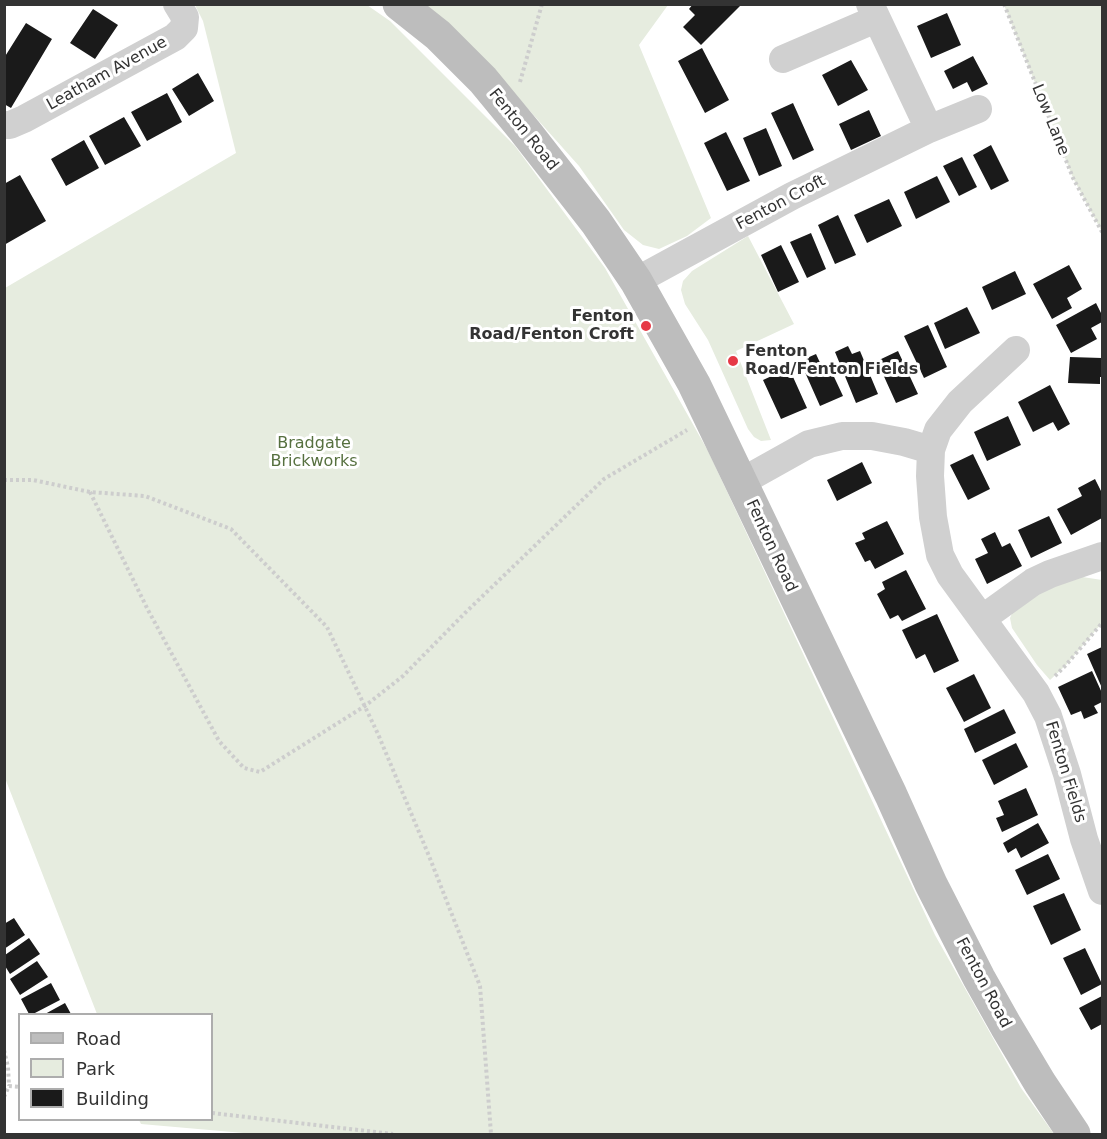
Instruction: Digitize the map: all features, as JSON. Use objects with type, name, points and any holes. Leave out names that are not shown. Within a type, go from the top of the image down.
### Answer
[{"type":"street","name":"Leatham Avenue","points":[[4,125],[24,119],[176,37],[184,28],[185,17],[177,4]]},
{"type":"street","name":"Fenton Road","points":[[399,4],[438,35],[483,80],[596,222],[636,281],[694,384],[891,795],[931,884],[979,978],[1034,1073],[1074,1134]]},
{"type":"street","points":[[783,59],[873,12],[929,129]]},
{"type":"street","name":"Fenton Croft","points":[[636,281],[792,195],[978,108]]},
{"type":"street","name":"Fenton Fields","points":[[1016,350],[960,402],[938,430],[931,450],[930,486],[933,517],[940,555],[950,575],[1036,693],[1048,716],[1094,836],[1102,891]]},
{"type":"street","points":[[741,482],[809,444],[842,436],[872,436],[904,441],[931,450]]},
{"type":"street","points":[[982,618],[1041,578],[1102,556]]},
{"type":"path","points":[[512,115],[542,4]]},
{"type":"path","name":"Low Lane","points":[[1004,4],[1073,178],[1102,232]]},
{"type":"path","points":[[90,492],[148,610],[219,741],[244,768],[260,772],[365,706],[403,676],[604,479],[709,416]]},
{"type":"path","points":[[4,480],[33,480],[90,492],[145,495],[231,529],[327,627],[365,706],[429,856],[480,986],[491,1134]]},
{"type":"path","points":[[1036,693],[1066,665],[1102,623]]},
{"type":"path","points":[[4,1050],[9,1067],[9,1086],[4,1097]]},
{"type":"path","points":[[9,1086],[18,1087]]},
{"type":"path","points":[[213,1113],[393,1134]]},
{"type":"green space","name":"Bradgate Brickworks","points":[[195,5],[367,5],[390,21],[515,146],[605,268],[708,451],[935,935],[1021,1088],[1054,1134],[255,1134],[141,1124],[140,1121],[213,1121],[213,1013],[97,1013],[5,778],[5,288],[236,153],[203,21]]},
{"type":"green space","points":[[421,5],[668,5],[639,45],[711,218],[687,236],[659,249],[643,245],[624,230],[579,166],[504,82]]},
{"type":"green space","points":[[1004,5],[1102,5],[1102,232],[1073,178]]},
{"type":"green space","points":[[748,236],[794,324],[736,351],[771,440],[761,441],[754,437],[748,429],[708,340],[685,304],[681,290],[683,281],[692,271]]},
{"type":"green space","points":[[1076,576],[1102,580],[1102,623],[1050,680],[1012,628],[1010,618],[1014,609],[1050,585]]},
{"type":"building","points":[[693,4],[742,4],[701,45],[683,27],[695,15],[689,9]]},
{"type":"building","points":[[93,9],[118,25],[95,59],[70,43]]},
{"type":"building","points":[[947,13],[961,45],[931,58],[917,26]]},
{"type":"building","points":[[26,23],[52,39],[11,108],[4,104],[4,58]]},
{"type":"building","points":[[702,48],[729,100],[705,113],[678,61]]},
{"type":"building","points":[[973,56],[988,84],[972,92],[967,82],[953,89],[944,71]]},
{"type":"building","points":[[851,60],[868,90],[838,106],[822,75]]},
{"type":"building","points":[[198,73],[214,101],[189,116],[172,89]]},
{"type":"building","points":[[167,93],[182,122],[147,141],[131,112]]},
{"type":"building","points":[[793,103],[814,150],[793,160],[771,113]]},
{"type":"building","points":[[869,110],[881,136],[851,150],[839,124]]},
{"type":"building","points":[[124,117],[141,146],[105,165],[89,136]]},
{"type":"building","points":[[766,128],[782,166],[759,176],[743,138]]},
{"type":"building","points":[[726,132],[750,181],[727,191],[704,143]]},
{"type":"building","points":[[84,140],[99,168],[66,186],[51,159]]},
{"type":"building","points":[[991,145],[1009,181],[991,190],[973,155]]},
{"type":"building","points":[[962,157],[977,187],[959,196],[943,166]]},
{"type":"building","points":[[20,175],[46,221],[4,245],[4,184]]},
{"type":"building","points":[[937,176],[950,202],[916,219],[904,192]]},
{"type":"building","points":[[889,199],[902,226],[867,243],[854,215]]},
{"type":"building","points":[[838,215],[856,255],[835,264],[818,225]]},
{"type":"building","points":[[811,233],[826,269],[807,278],[790,242]]},
{"type":"building","points":[[781,245],[799,282],[778,292],[761,255]]},
{"type":"building","points":[[1069,265],[1082,289],[1067,298],[1072,308],[1052,319],[1033,284]]},
{"type":"building","points":[[1015,271],[1026,294],[992,310],[982,287]]},
{"type":"building","points":[[1096,303],[1102,315],[1102,322],[1091,328],[1097,339],[1071,353],[1056,325]]},
{"type":"building","points":[[967,307],[980,333],[945,349],[934,323]]},
{"type":"building","points":[[928,325],[947,367],[924,378],[904,336]]},
{"type":"building","points":[[848,346],[852,354],[860,351],[878,394],[856,403],[835,352]]},
{"type":"building","points":[[898,351],[918,394],[896,403],[877,361]]},
{"type":"building","points":[[816,354],[822,367],[828,364],[843,396],[820,406],[800,361]]},
{"type":"building","points":[[1070,357],[1102,358],[1100,384],[1068,383]]},
{"type":"building","points":[[789,368],[807,408],[781,419],[763,380]]},
{"type":"building","points":[[1050,385],[1070,424],[1058,431],[1053,422],[1033,432],[1018,402]]},
{"type":"building","points":[[1008,416],[1021,445],[987,461],[974,432]]},
{"type":"building","points":[[973,454],[990,489],[968,500],[950,465]]},
{"type":"building","points":[[862,462],[872,483],[837,501],[827,480]]},
{"type":"building","points":[[1095,479],[1102,493],[1102,518],[1071,535],[1057,509],[1082,496],[1078,488]]},
{"type":"building","points":[[1049,516],[1062,543],[1031,558],[1018,530]]},
{"type":"building","points":[[887,521],[904,554],[875,569],[870,560],[865,562],[855,543],[865,539],[862,533]]},
{"type":"building","points":[[995,532],[1002,547],[1010,543],[1022,566],[987,584],[975,559],[988,553],[981,539]]},
{"type":"building","points":[[906,570],[926,609],[902,621],[898,615],[890,619],[877,594],[885,589],[882,582]]},
{"type":"building","points":[[937,614],[959,661],[934,673],[925,654],[916,659],[902,630]]},
{"type":"building","points":[[1102,647],[1102,688],[1087,654]]},
{"type":"building","points":[[1092,671],[1102,693],[1102,702],[1094,706],[1098,713],[1084,719],[1081,711],[1071,715],[1058,687]]},
{"type":"building","points":[[974,674],[991,708],[964,722],[946,688]]},
{"type":"building","points":[[1004,709],[1016,733],[975,753],[964,729]]},
{"type":"building","points":[[1016,743],[1028,767],[994,785],[982,760]]},
{"type":"building","points":[[1026,788],[1038,815],[1002,832],[996,818],[1004,815],[998,801]]},
{"type":"building","points":[[1038,823],[1049,843],[1021,858],[1016,848],[1008,853],[1003,843]]},
{"type":"building","points":[[1048,854],[1060,879],[1027,895],[1015,870]]},
{"type":"building","points":[[1064,893],[1081,930],[1051,945],[1033,906]]},
{"type":"building","points":[[14,918],[25,935],[4,949],[4,924]]},
{"type":"building","points":[[29,938],[40,954],[10,974],[5,966],[5,955]]},
{"type":"building","points":[[1085,948],[1102,984],[1081,995],[1063,958]]},
{"type":"building","points":[[37,961],[48,977],[20,995],[10,979]]},
{"type":"building","points":[[51,983],[60,1000],[35,1013],[28,1013],[21,999]]},
{"type":"building","points":[[1102,996],[1102,1024],[1091,1030],[1079,1008]]},
{"type":"building","points":[[65,1003],[70,1013],[47,1013]]},
{"type":"place","name":"Fenton Road/Fenton Croft","points":[[646,326]]},
{"type":"place","name":"Fenton Road/Fenton Fields","points":[[733,361]]}]
